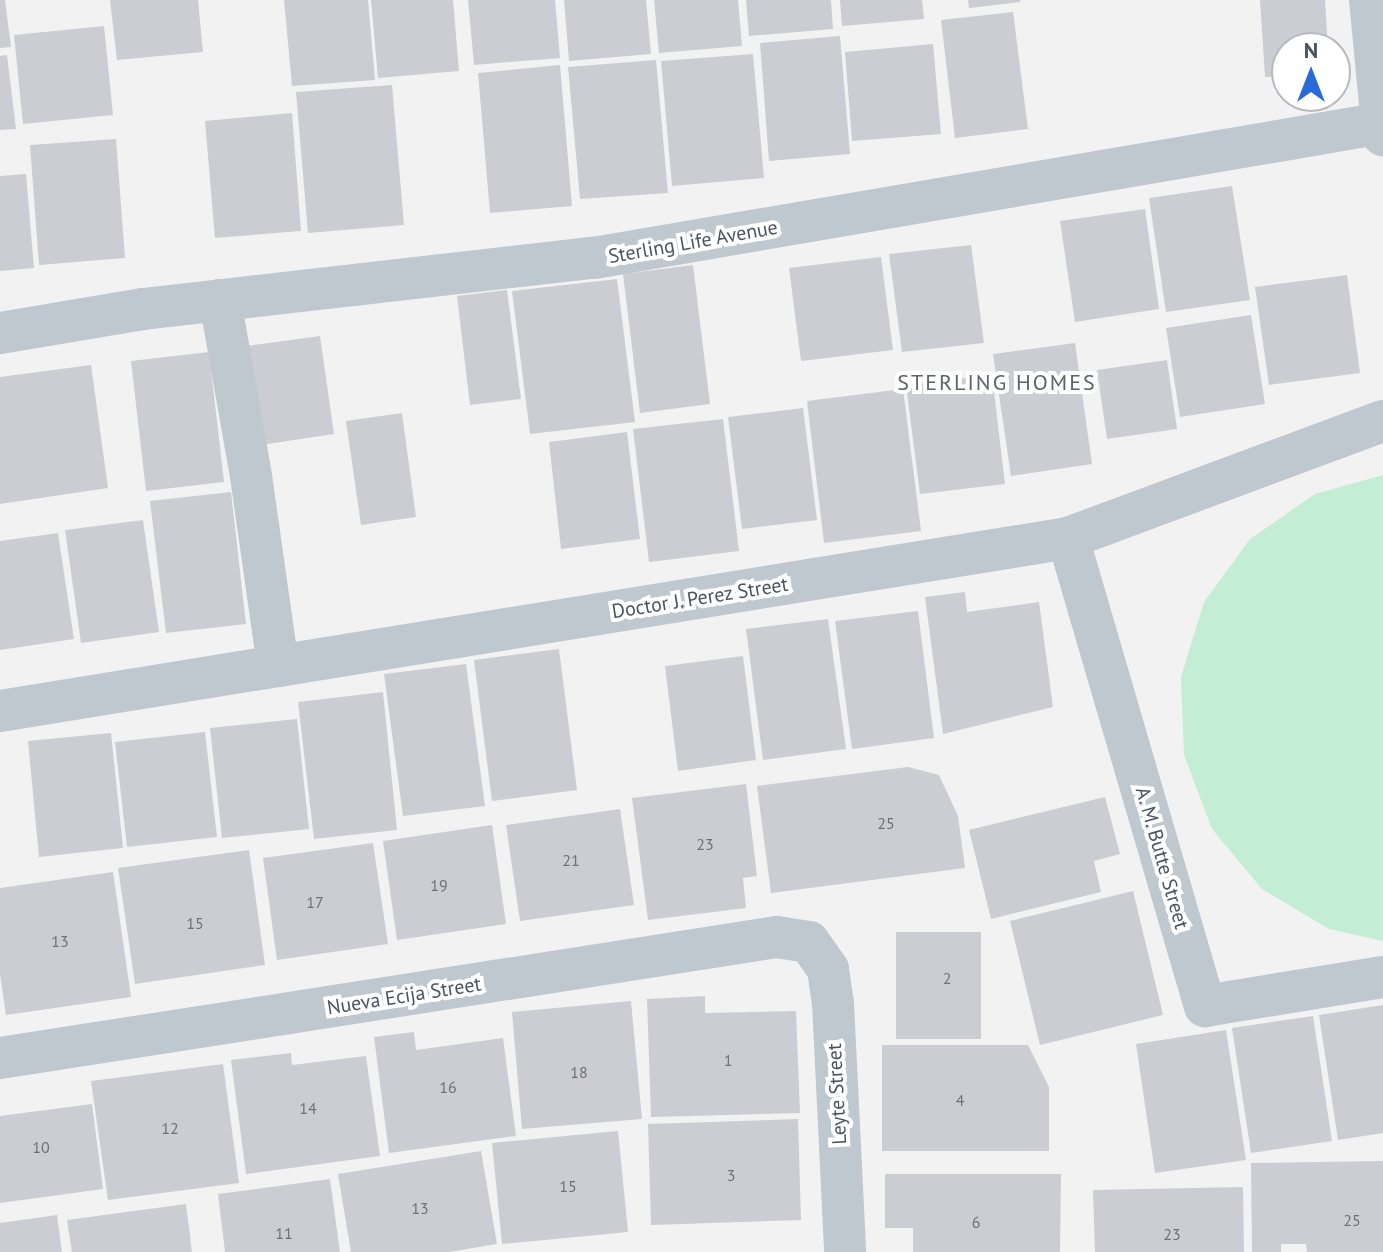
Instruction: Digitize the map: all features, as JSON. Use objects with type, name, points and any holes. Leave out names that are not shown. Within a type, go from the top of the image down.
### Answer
[{"type":"street","points":[[1370,0],[1383,127]]},
{"type":"street","name":"Sterling Life Avenue","points":[[0,333],[220,300],[594,258],[1383,127]]},
{"type":"street","points":[[220,300],[251,476],[278,666]]},
{"type":"street","name":"Doctor J. Perez Street","points":[[0,711],[1068,538],[1383,421]]},
{"type":"street","name":"A. M. Butte Street","points":[[1068,538],[1205,1006],[1383,977]]},
{"type":"street","name":"Nueva Ecija Street","points":[[0,1058],[777,937],[809,942]]},
{"type":"street","name":"Leyte Street","points":[[809,942],[828,969],[833,1003],[845,1252]]},
{"type":"green space","points":[[1383,475],[1383,941],[1329,929],[1262,889],[1212,829],[1184,755],[1181,677],[1204,602],[1250,539],[1315,494]]},
{"type":"building","points":[[0,0],[5,0],[11,47],[0,48]]},
{"type":"building","points":[[110,0],[198,0],[203,52],[117,60]]},
{"type":"building","points":[[284,0],[368,0],[375,80],[292,86]]},
{"type":"building","points":[[371,0],[453,0],[459,71],[378,78]]},
{"type":"building","points":[[468,0],[555,0],[560,58],[474,65]]},
{"type":"building","points":[[564,0],[646,0],[651,54],[569,61]]},
{"type":"building","points":[[654,0],[738,0],[742,46],[659,53]]},
{"type":"building","points":[[746,0],[831,0],[833,29],[749,36]]},
{"type":"building","points":[[840,0],[922,0],[924,19],[842,26]]},
{"type":"building","points":[[968,0],[1020,0],[1020,2],[969,8]]},
{"type":"building","points":[[1260,0],[1325,0],[1327,32],[1271,32],[1271,77],[1265,77]]},
{"type":"building","points":[[1013,12],[1028,129],[955,138],[941,20]]},
{"type":"building","points":[[104,26],[113,115],[23,124],[14,35]]},
{"type":"building","points":[[840,36],[850,154],[769,161],[760,43]]},
{"type":"building","points":[[933,44],[941,134],[852,141],[845,52]]},
{"type":"building","points":[[753,54],[764,178],[672,186],[661,61]]},
{"type":"building","points":[[7,55],[16,129],[0,130],[0,56]]},
{"type":"building","points":[[656,60],[668,193],[580,199],[568,67]]},
{"type":"building","points":[[560,65],[572,206],[490,213],[478,73]]},
{"type":"building","points":[[392,85],[404,225],[308,233],[296,92]]},
{"type":"building","points":[[292,113],[301,231],[215,238],[205,121]]},
{"type":"building","points":[[116,139],[125,258],[39,265],[30,145]]},
{"type":"building","points":[[26,174],[34,268],[0,271],[0,176]]},
{"type":"building","points":[[1232,186],[1250,300],[1166,312],[1149,198]]},
{"type":"building","points":[[1145,209],[1159,309],[1075,322],[1060,221]]},
{"type":"building","points":[[971,245],[984,343],[902,352],[889,254]]},
{"type":"building","points":[[881,257],[893,350],[801,361],[789,268]]},
{"type":"building","points":[[693,265],[710,404],[640,413],[623,274]]},
{"type":"building","points":[[1347,275],[1360,373],[1269,385],[1255,287]]},
{"type":"building","points":[[617,279],[635,422],[530,434],[512,291]]},
{"type":"building","points":[[507,290],[521,399],[470,405],[457,296]]},
{"type":"building","points":[[1251,315],[1265,404],[1180,417],[1166,328]]},
{"type":"building","points":[[320,336],[334,434],[254,446],[240,347]]},
{"type":"building","points":[[1075,343],[1092,464],[1011,476],[993,354]]},
{"type":"building","points":[[209,352],[224,482],[146,491],[131,361]]},
{"type":"building","points":[[1167,360],[1177,429],[1107,439],[1097,370]]},
{"type":"building","points":[[91,365],[108,488],[0,504],[0,377]]},
{"type":"building","points":[[992,375],[1005,484],[920,494],[906,385]]},
{"type":"building","points":[[903,389],[921,531],[824,543],[807,401]]},
{"type":"building","points":[[803,408],[817,520],[742,529],[728,417]]},
{"type":"building","points":[[402,413],[416,517],[361,525],[346,421]]},
{"type":"building","points":[[723,419],[739,551],[649,562],[633,429]]},
{"type":"building","points":[[627,432],[640,539],[561,549],[549,442]]},
{"type":"building","points":[[231,492],[246,624],[166,633],[150,501]]},
{"type":"building","points":[[143,520],[159,632],[81,643],[65,530]]},
{"type":"building","points":[[58,533],[74,639],[0,650],[0,541]]},
{"type":"building","points":[[965,592],[967,612],[1039,602],[1053,707],[943,734],[925,597]]},
{"type":"building","points":[[918,611],[934,738],[852,749],[835,621]]},
{"type":"building","points":[[828,619],[846,749],[763,760],[746,629]]},
{"type":"building","points":[[559,649],[577,790],[492,801],[474,660]]},
{"type":"building","points":[[743,656],[756,760],[678,771],[665,666]]},
{"type":"building","points":[[466,664],[485,806],[403,816],[384,674]]},
{"type":"building","points":[[383,692],[397,830],[314,839],[298,702]]},
{"type":"building","points":[[297,719],[309,829],[222,838],[210,728]]},
{"type":"building","points":[[205,732],[217,837],[127,847],[115,742]]},
{"type":"building","points":[[111,733],[123,848],[39,857],[28,741]]},
{"type":"building","points":[[908,767],[939,775],[958,816],[965,868],[771,893],[757,786]]},
{"type":"building","points":[[746,784],[757,876],[743,878],[746,908],[648,920],[632,798]]},
{"type":"building","points":[[1105,797],[1120,854],[1094,861],[1101,892],[991,919],[969,830]]},
{"type":"building","points":[[620,809],[634,905],[520,921],[506,825]]},
{"type":"building","points":[[492,825],[506,924],[397,940],[383,841]]},
{"type":"building","points":[[373,843],[388,944],[277,960],[263,858]]},
{"type":"building","points":[[249,850],[265,965],[135,984],[118,868]]},
{"type":"building","points":[[113,872],[131,997],[6,1015],[0,974],[0,888]]},
{"type":"building","points":[[1133,891],[1163,1015],[1040,1045],[1010,921]]},
{"type":"building","points":[[896,932],[981,932],[981,1039],[896,1039]]},
{"type":"building","points":[[705,996],[705,1013],[796,1011],[800,1113],[651,1117],[647,999]]},
{"type":"building","points":[[631,1001],[642,1119],[522,1129],[512,1012]]},
{"type":"building","points":[[1383,1005],[1383,1133],[1338,1140],[1319,1015]]},
{"type":"building","points":[[1313,1016],[1332,1141],[1251,1153],[1232,1028]]},
{"type":"building","points":[[1226,1030],[1246,1160],[1155,1173],[1136,1044]]},
{"type":"building","points":[[414,1032],[416,1050],[503,1038],[516,1136],[389,1153],[374,1037]]},
{"type":"building","points":[[882,1045],[1028,1045],[1049,1087],[1049,1151],[882,1151]]},
{"type":"building","points":[[291,1053],[292,1065],[366,1056],[380,1156],[246,1174],[231,1060]]},
{"type":"building","points":[[223,1064],[239,1183],[108,1200],[91,1081]]},
{"type":"building","points":[[92,1104],[103,1189],[0,1203],[0,1116]]},
{"type":"building","points":[[798,1119],[801,1220],[651,1225],[648,1124]]},
{"type":"building","points":[[618,1131],[628,1232],[502,1244],[492,1143]]},
{"type":"building","points":[[481,1151],[497,1244],[449,1252],[351,1252],[338,1174]]},
{"type":"building","points":[[1383,1161],[1383,1252],[1307,1252],[1306,1244],[1281,1244],[1281,1252],[1252,1252],[1251,1163]]},
{"type":"building","points":[[885,1174],[1061,1174],[1060,1252],[913,1252],[913,1228],[885,1228]]},
{"type":"building","points":[[330,1179],[340,1252],[225,1252],[218,1194]]},
{"type":"building","points":[[1243,1187],[1244,1252],[1095,1252],[1093,1190]]},
{"type":"building","points":[[186,1204],[192,1252],[72,1252],[67,1220]]},
{"type":"building","points":[[57,1215],[62,1252],[0,1252],[0,1223]]},
{"type":"district","name":"STERLING HOMES","points":[[997,383]]}]
